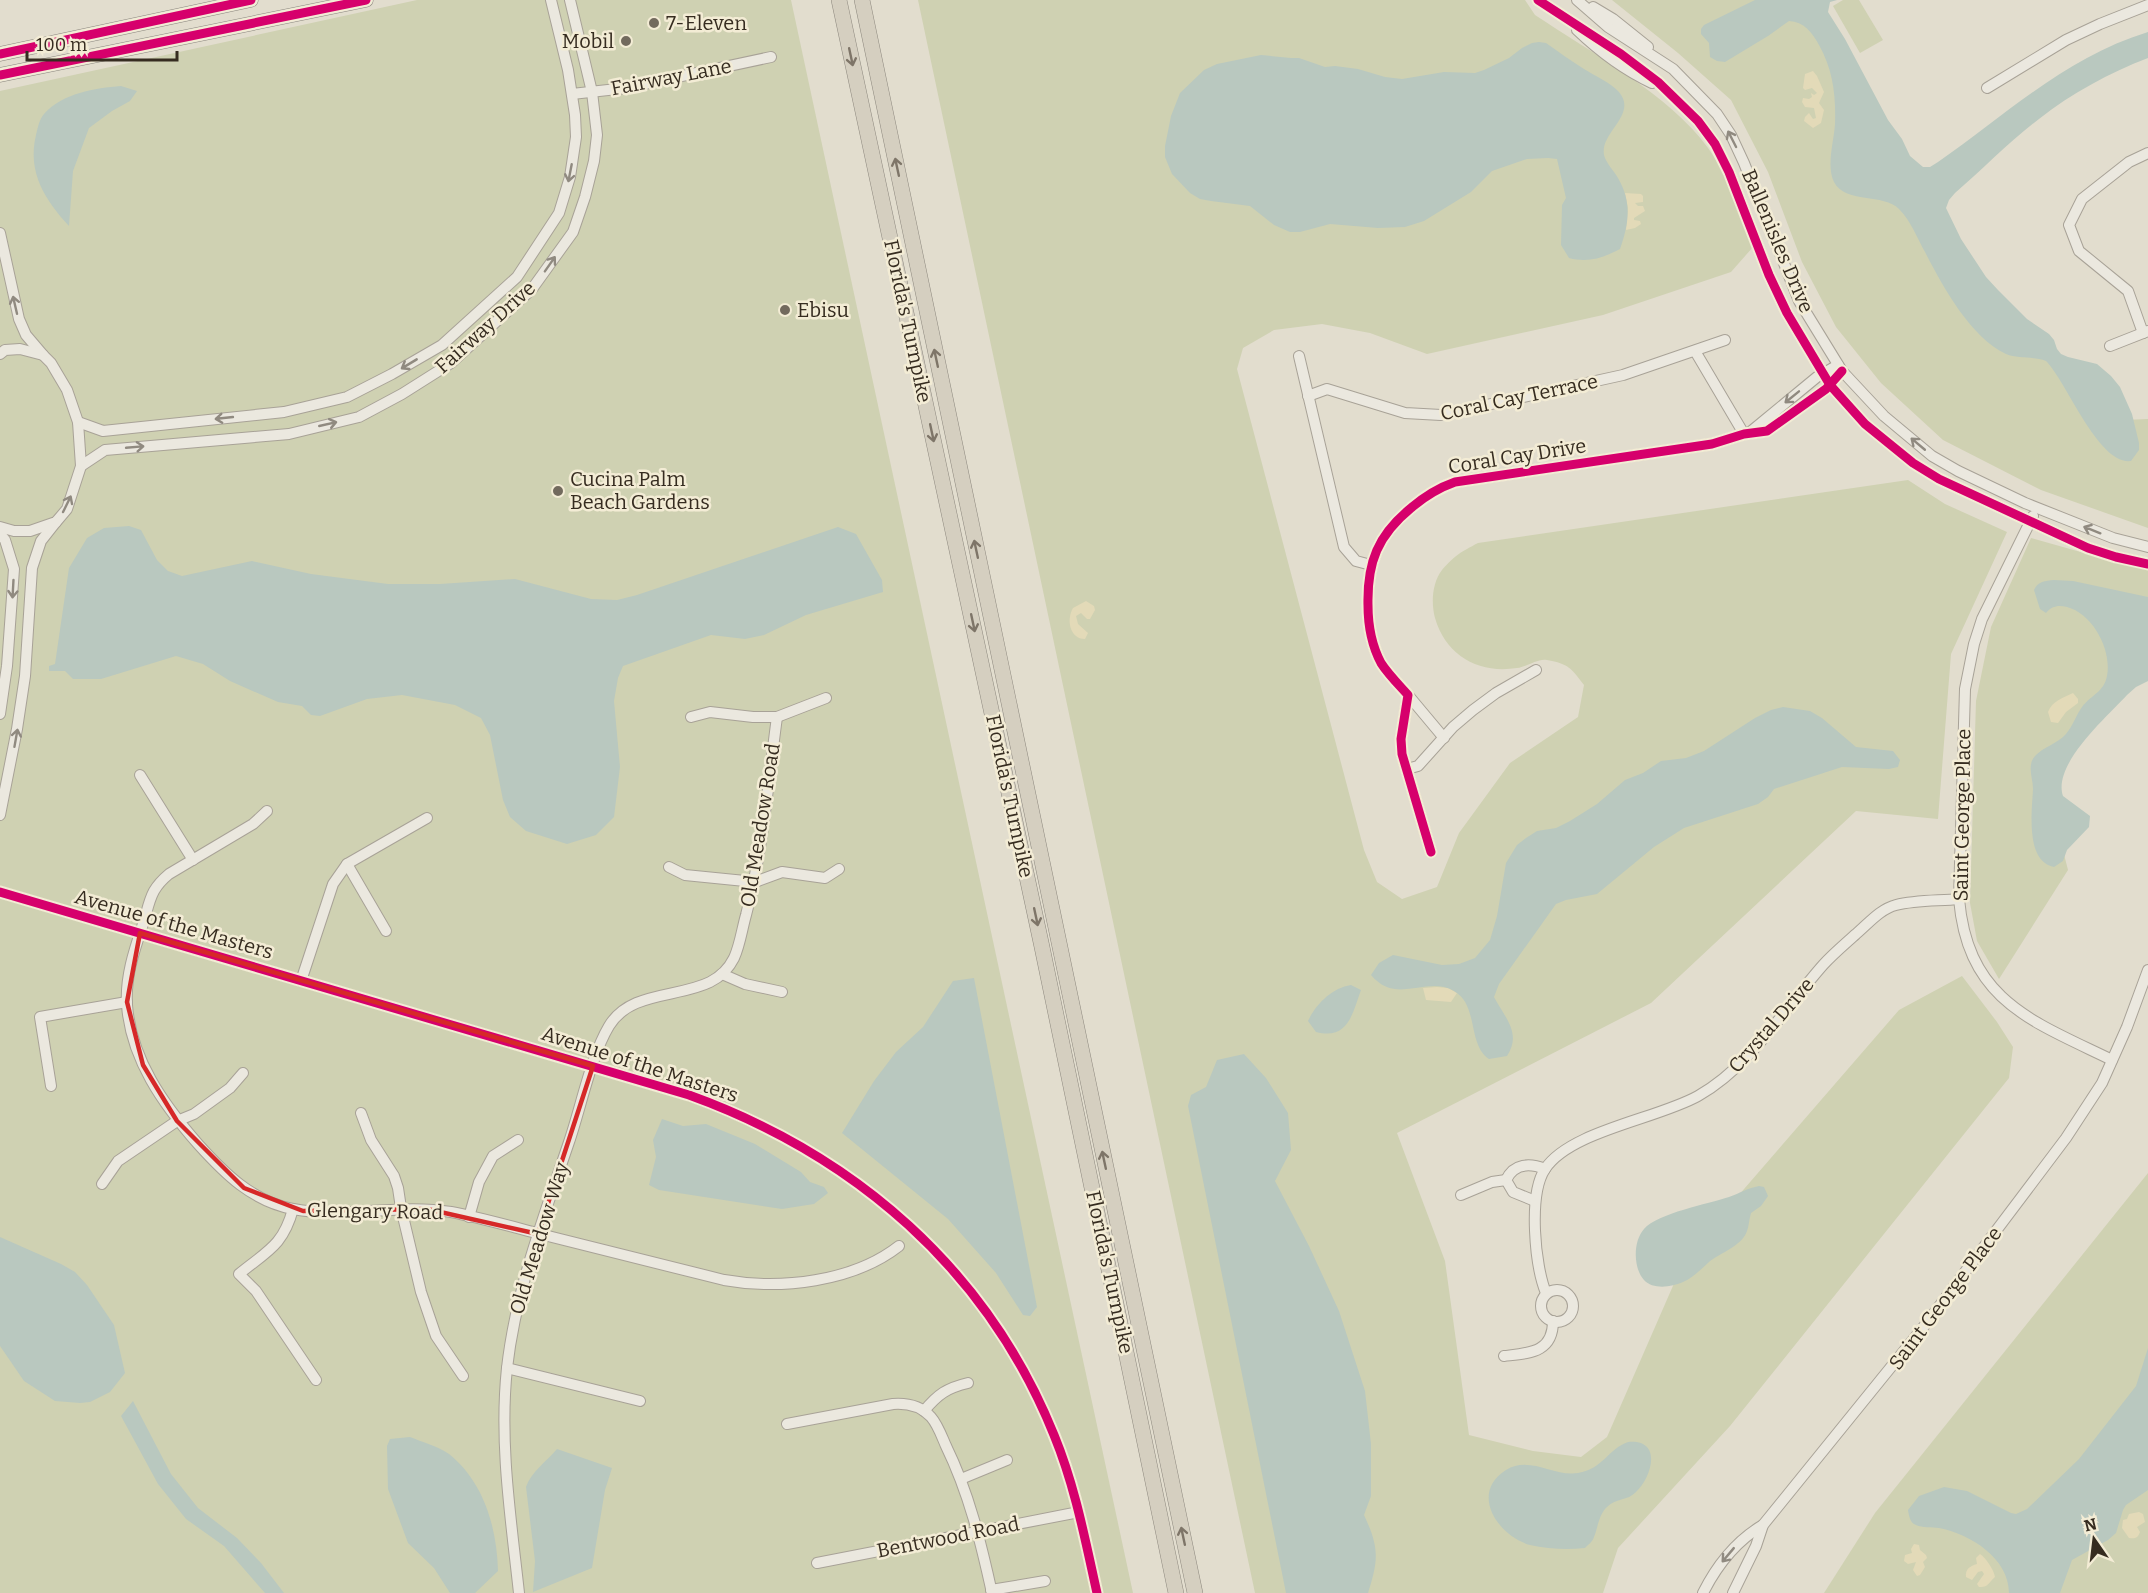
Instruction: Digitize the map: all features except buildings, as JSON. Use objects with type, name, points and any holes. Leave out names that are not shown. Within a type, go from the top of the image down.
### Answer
[{"type":"highway","name":"Florida's Turnpike","points":[[839,0],[1042,947],[1176,1593]]},
{"type":"highway","name":"Florida's Turnpike","points":[[862,0],[1196,1593]]},
{"type":"main road","points":[[0,54],[251,0]]},
{"type":"main road","points":[[0,75],[366,0]]},
{"type":"street","name":"Fairway Drive","points":[[78,422],[103,431],[284,412],[347,397],[442,345],[517,278],[560,213],[570,177],[576,137],[572,94],[551,0]]},
{"type":"street","name":"Fairway Drive","points":[[81,466],[105,450],[289,434],[358,417],[402,394],[451,363],[532,290],[573,231],[585,196],[595,152],[597,135],[592,92],[570,0]]},
{"type":"street","name":"Ballenisles Drive","points":[[1579,0],[1608,27],[1673,69],[1717,114],[1731,135],[1744,163],[1798,301],[1840,368],[1884,416],[1932,456],[1958,471],[2038,508],[2113,538],[2148,548]]},
{"type":"street","points":[[1579,0],[1613,19],[1673,69]]},
{"type":"street","name":"Ballenisles Drive","points":[[1543,1],[1658,82],[1698,121],[1729,172],[1769,275],[1787,313],[1830,385],[1865,424],[1913,463],[1939,479],[2088,548],[2148,564]]},
{"type":"street","points":[[1987,88],[2066,40],[2148,6]]},
{"type":"street","points":[[1559,14],[1594,46],[1636,75],[1666,90]]},
{"type":"street","points":[[1621,54],[1629,40]]},
{"type":"street","name":"Fairway Lane","points":[[572,94],[626,88],[771,57]]},
{"type":"street","points":[[2110,346],[2146,332],[2128,291],[2079,251],[2069,225],[2082,199],[2129,162],[2148,153]]},
{"type":"street","points":[[0,233],[19,318],[26,335],[51,363],[67,390],[78,422],[81,466],[67,509],[41,541],[32,568],[25,675],[0,815]]},
{"type":"street","name":"Coral Cay Terrace","points":[[1308,396],[1327,389],[1405,413],[1441,415],[1623,375],[1725,340]]},
{"type":"street","points":[[0,354],[5,350],[20,349],[43,355]]},
{"type":"street","points":[[1695,351],[1747,434]]},
{"type":"street","points":[[1299,356],[1344,547],[1356,561],[1371,565]]},
{"type":"street","name":"Coral Cay Drive","points":[[1747,434],[1823,373],[1840,368]]},
{"type":"street","name":"Coral Cay Drive","points":[[1444,738],[1381,663],[1370,634],[1367,591],[1371,565],[1381,542],[1396,521],[1429,493],[1455,482],[1712,444],[1767,431],[1830,385],[1840,368]]},
{"type":"street","name":"Saint George Place","points":[[2038,508],[1982,619],[1968,669],[1965,689],[1959,899],[1964,932],[1970,951],[1987,981],[2001,997],[2032,1022],[2112,1060]]},
{"type":"street","points":[[0,527],[14,531],[30,531],[56,522]]},
{"type":"street","points":[[0,534],[5,540],[14,569],[9,645],[0,714]]},
{"type":"street","points":[[1407,769],[1419,766],[1473,710],[1496,693],[1536,670]]},
{"type":"street","points":[[1408,695],[1401,746],[1431,852]]},
{"type":"street","points":[[691,717],[710,712],[777,717],[826,698]]},
{"type":"street","name":"Old Meadow Road","points":[[722,974],[731,963],[737,950],[755,882],[777,717]]},
{"type":"street","points":[[140,775],[193,860]]},
{"type":"street","name":"Glengary Road","points":[[267,811],[253,824],[169,874],[155,890],[128,977],[126,1002],[131,1033],[143,1065],[177,1121],[230,1178],[268,1201],[293,1209],[329,1213],[400,1208],[427,1209],[470,1216],[747,1284],[794,1283],[857,1270],[872,1264],[899,1246]]},
{"type":"street","points":[[301,981],[333,884],[347,864],[427,818]]},
{"type":"street","points":[[347,864],[386,932]]},
{"type":"street","points":[[669,867],[685,875],[755,882],[782,873],[825,878],[839,869]]},
{"type":"street","name":"Avenue of the Masters","points":[[0,892],[689,1095],[771,1129],[804,1147],[858,1183],[915,1230],[945,1261],[974,1297],[1014,1355],[1053,1434],[1079,1512],[1097,1593]]},
{"type":"street","name":"Crystal Drive","points":[[1545,1169],[1555,1157],[1578,1142],[1680,1105],[1711,1088],[1750,1053],[1824,963],[1877,915],[1895,905],[1959,899]]},
{"type":"street","name":"Saint George Place","points":[[1703,1593],[1726,1556],[1744,1537],[1762,1525],[1868,1397],[2066,1138],[2102,1083],[2127,1027],[2148,970]]},
{"type":"street","points":[[593,1066],[608,1028],[617,1016],[640,1001],[704,984],[722,974],[745,984],[782,992]]},
{"type":"street","points":[[51,1086],[40,1017],[126,1002]]},
{"type":"street","name":"Old Meadow Way","points":[[519,1593],[505,1457],[507,1368],[519,1295],[593,1066]]},
{"type":"street","points":[[102,1184],[118,1161],[177,1121],[194,1114],[230,1088],[243,1073]]},
{"type":"street","points":[[361,1113],[371,1140],[394,1176],[398,1188],[400,1208],[426,1311],[436,1336],[463,1376]]},
{"type":"street","points":[[470,1216],[479,1182],[494,1156],[518,1140]]},
{"type":"street","points":[[1506,1180],[1509,1174],[1520,1166],[1534,1165],[1545,1169],[1539,1184],[1534,1217],[1542,1282],[1546,1293]]},
{"type":"street","points":[[1461,1196],[1492,1182],[1506,1180]]},
{"type":"street","points":[[1506,1180],[1513,1192],[1535,1202]]},
{"type":"street","points":[[293,1209],[282,1238],[239,1274],[256,1292],[316,1380]]},
{"type":"street","points":[[1562,1290],[1572,1302],[1571,1313],[1558,1322],[1552,1321],[1544,1316],[1541,1302],[1546,1293],[1562,1290]]},
{"type":"street","points":[[1504,1356],[1530,1353],[1543,1347],[1551,1335],[1552,1321]]},
{"type":"street","points":[[507,1368],[640,1401]]},
{"type":"street","points":[[924,1411],[935,1398],[950,1387],[968,1383]]},
{"type":"street","points":[[787,1424],[893,1404],[907,1404],[924,1411],[934,1422],[961,1479],[978,1532],[992,1592],[1045,1581]]},
{"type":"street","points":[[961,1479],[1007,1460]]},
{"type":"street","name":"Bentwood Road","points":[[817,1563],[1079,1512]]},
{"type":"street","name":"Saint George Place","points":[[1733,1593],[1756,1546],[1762,1525]]},
{"type":"highlighted area","points":[[140,933],[593,1066],[538,1234],[427,1209],[303,1211],[244,1188],[177,1121],[143,1065],[127,1002]]},
{"type":"green space","points":[[417,0],[791,0],[1133,1593],[0,1593],[0,91]]},
{"type":"green space","points":[[918,0],[1525,0],[1535,15],[1604,59],[1673,110],[1708,148],[1722,171],[1753,247],[1731,272],[1603,315],[1427,354],[1370,333],[1322,324],[1274,330],[1243,348],[1237,369],[1364,850],[1377,882],[1402,899],[1437,887],[1459,833],[1510,763],[1578,717],[1584,685],[1572,671],[1560,663],[1544,660],[1517,668],[1490,668],[1466,660],[1447,643],[1435,618],[1433,593],[1442,570],[1463,552],[1478,543],[1908,480],[1945,504],[2007,532],[1951,654],[1938,819],[1856,811],[1651,1003],[1397,1133],[1445,1261],[1469,1435],[1533,1451],[1581,1457],[1607,1437],[1686,1256],[1899,1010],[1962,976],[2013,1047],[2009,1078],[1730,1426],[1618,1548],[1603,1593],[1255,1593]]},
{"type":"green space","points":[[1612,0],[1810,0],[1888,156],[2022,333],[2124,420],[2148,419],[2148,528],[2041,490],[1943,440],[1881,383],[1836,327],[1802,262],[1768,172],[1731,100],[1678,53]]},
{"type":"green space","points":[[1843,0],[1859,0],[1883,40],[1860,53],[1833,6]]},
{"type":"green space","points":[[2031,538],[2148,569],[2148,650],[2057,759],[2054,815],[2068,870],[1999,979],[1977,941],[1970,903],[1976,701],[1991,627]]},
{"type":"green space","points":[[2148,1173],[2148,1593],[1824,1593],[1875,1513]]},
{"type":"sand","points":[[1813,71],[1824,92],[1819,103],[1824,110],[1821,123],[1813,128],[1804,121],[1809,113],[1813,119],[1816,118],[1814,108],[1805,107],[1802,102],[1803,98],[1812,97],[1811,93],[1814,95],[1817,93],[1812,88],[1805,90],[1803,88],[1805,74]]},
{"type":"sand","points":[[1625,193],[1641,194],[1643,202],[1635,203],[1643,206],[1645,211],[1634,218],[1641,224],[1626,230],[1628,208]]},
{"type":"sand","points":[[1086,601],[1094,606],[1095,610],[1090,619],[1081,613],[1076,616],[1078,624],[1088,633],[1085,639],[1076,636],[1073,632],[1070,618],[1073,608]]},
{"type":"sand","points":[[2073,693],[2078,703],[2066,712],[2058,723],[2051,722],[2048,712],[2052,705]]},
{"type":"sand","points":[[1423,988],[1448,988],[1457,993],[1451,1002],[1426,1000]]},
{"type":"sand","points":[[2139,1512],[2143,1514],[2145,1522],[2137,1527],[2140,1532],[2137,1537],[2129,1538],[2122,1528],[2123,1520],[2127,1519],[2129,1514]]},
{"type":"sand","points":[[1914,1544],[1919,1545],[1927,1558],[1923,1562],[1925,1567],[1917,1576],[1913,1570],[1916,1562],[1908,1564],[1904,1561],[1905,1555],[1912,1553],[1911,1549]]},
{"type":"sand","points":[[1980,1554],[1989,1564],[1995,1577],[1982,1587],[1977,1584],[1984,1574],[1982,1571],[1978,1572],[1972,1580],[1966,1577],[1967,1570],[1977,1564],[1976,1558]]},
{"type":"shaded area","points":[[1755,0],[1837,0],[1830,2],[1828,12],[1910,156],[1923,167],[1930,167],[1938,162],[2064,71],[2118,43],[2148,32],[2148,58],[2091,84],[2064,101],[2018,136],[1955,193],[1946,208],[1961,239],[1986,277],[1998,290],[2027,319],[2049,334],[2061,354],[2097,364],[2120,387],[2132,414],[2139,443],[2139,450],[2131,461],[2119,459],[2095,437],[2046,361],[2006,354],[1981,336],[1969,323],[1958,309],[1910,224],[1899,209],[1884,201],[1855,196],[1839,189],[1834,182],[1831,169],[1835,124],[1833,83],[1824,54],[1807,28],[1789,21],[1725,62],[1710,57],[1709,43],[1701,34],[1704,25]]},
{"type":"shaded area","points":[[1532,43],[1546,43],[1611,85],[1624,100],[1622,116],[1607,139],[1604,155],[1622,187],[1627,204],[1627,222],[1620,249],[1601,257],[1589,260],[1569,258],[1561,245],[1562,205],[1566,198],[1557,159],[1527,159],[1492,171],[1471,192],[1424,221],[1405,227],[1378,228],[1330,224],[1300,232],[1290,232],[1274,225],[1250,206],[1200,199],[1190,193],[1172,174],[1165,157],[1171,116],[1180,93],[1204,70],[1217,64],[1261,55],[1299,58],[1325,67],[1358,69],[1385,77],[1402,79],[1444,72],[1475,73],[1509,58]]},
{"type":"shaded area","points":[[121,86],[137,91],[130,101],[89,128],[73,171],[69,226],[52,206],[36,173],[34,148],[40,121],[52,107],[70,96],[90,90]]},
{"type":"shaded area","points":[[129,526],[141,530],[157,560],[168,571],[182,576],[252,561],[311,574],[388,584],[440,584],[515,579],[591,599],[617,600],[838,527],[856,534],[882,580],[883,592],[806,615],[764,635],[745,639],[711,635],[623,666],[618,678],[614,701],[620,767],[614,817],[596,835],[567,844],[526,831],[510,817],[503,800],[490,735],[481,718],[455,705],[402,695],[367,699],[320,716],[311,715],[302,706],[278,702],[230,681],[203,664],[176,656],[101,679],[73,679],[65,671],[49,671],[49,666],[55,664],[69,568],[87,538],[104,528]]},
{"type":"shaded area","points":[[2054,580],[2073,581],[2148,597],[2148,681],[2127,695],[2073,756],[2062,783],[2063,796],[2090,816],[2089,827],[2067,850],[2063,861],[2054,867],[2045,863],[2038,855],[2034,845],[2031,763],[2039,752],[2059,740],[2071,728],[2082,707],[2103,686],[2108,666],[2107,655],[2099,634],[2085,617],[2064,606],[2053,607],[2046,613],[2040,609],[2034,590],[2040,583]]},
{"type":"shaded area","points":[[1783,707],[1810,711],[1822,718],[1856,747],[1893,751],[1900,760],[1898,767],[1889,769],[1842,767],[1774,789],[1758,804],[1684,828],[1654,847],[1597,894],[1556,904],[1499,984],[1494,997],[1512,1033],[1513,1040],[1507,1056],[1489,1059],[1482,1052],[1467,1005],[1454,991],[1433,986],[1391,988],[1381,984],[1371,975],[1379,963],[1393,955],[1442,965],[1459,964],[1475,958],[1490,940],[1497,916],[1506,863],[1517,845],[1537,831],[1556,828],[1570,821],[1597,804],[1625,780],[1643,773],[1661,761],[1686,758],[1704,751],[1755,718]]},
{"type":"shaded area","points":[[974,978],[1037,1307],[1030,1316],[1023,1315],[996,1273],[948,1219],[842,1133],[874,1081],[896,1052],[923,1027],[953,981]]},
{"type":"shaded area","points":[[1351,985],[1361,990],[1347,1023],[1335,1032],[1327,1034],[1316,1032],[1308,1021],[1315,1009],[1331,993]]},
{"type":"shaded area","points":[[1244,1054],[1266,1078],[1288,1113],[1291,1150],[1275,1181],[1339,1311],[1365,1391],[1371,1444],[1371,1496],[1364,1515],[1376,1553],[1368,1593],[1286,1593],[1188,1106],[1191,1095],[1206,1087],[1217,1060]]},
{"type":"shaded area","points":[[662,1119],[683,1126],[706,1124],[755,1144],[801,1172],[810,1182],[824,1187],[828,1193],[814,1204],[782,1209],[659,1190],[649,1185],[656,1157],[653,1140]]},
{"type":"shaded area","points":[[1759,1186],[1764,1187],[1768,1196],[1761,1206],[1751,1213],[1747,1231],[1736,1245],[1679,1284],[1652,1285],[1640,1275],[1636,1262],[1636,1247],[1640,1234],[1651,1223],[1660,1218]]},
{"type":"shaded area","points":[[0,1237],[61,1264],[75,1272],[87,1285],[114,1325],[125,1373],[110,1392],[90,1402],[55,1401],[24,1381],[0,1346]]},
{"type":"shaded area","points":[[2148,1348],[2148,1490],[2126,1505],[2116,1533],[2072,1560],[2060,1593],[2009,1593],[2002,1569],[1986,1550],[1951,1531],[1918,1526],[1911,1521],[1908,1510],[1919,1496],[1944,1487],[1967,1491],[2011,1513],[2016,1514],[2027,1509],[2079,1459],[2136,1386]]},
{"type":"shaded area","points":[[133,1401],[171,1474],[198,1508],[237,1538],[261,1563],[284,1593],[265,1593],[224,1546],[186,1519],[158,1484],[121,1416]]},
{"type":"shaded area","points":[[410,1437],[449,1454],[461,1465],[480,1492],[495,1539],[498,1571],[475,1593],[450,1593],[434,1568],[408,1543],[388,1489],[387,1446],[390,1439]]},
{"type":"shaded area","points":[[1628,1442],[1646,1446],[1650,1453],[1650,1469],[1642,1485],[1633,1495],[1610,1504],[1604,1510],[1593,1538],[1585,1548],[1558,1549],[1530,1545],[1508,1533],[1492,1513],[1489,1501],[1490,1490],[1495,1479],[1506,1470],[1515,1466],[1533,1465],[1569,1473],[1587,1471]]},
{"type":"shaded area","points":[[557,1449],[612,1468],[605,1490],[592,1568],[533,1592],[535,1561],[526,1487],[535,1472]]},
{"type":"cycle path","points":[[0,54],[251,0]]},
{"type":"cycle path","points":[[0,75],[366,0]]},
{"type":"cycle path","points":[[1538,0],[1621,54],[1658,82],[1698,121],[1715,144],[1729,172],[1769,275],[1787,313],[1830,385],[1865,424],[1913,463],[1939,479],[2088,548],[2148,564]]},
{"type":"cycle path","points":[[1431,852],[1402,754],[1401,739],[1408,695],[1381,663],[1372,642],[1369,627],[1368,590],[1372,563],[1390,528],[1421,500],[1455,482],[1712,444],[1744,434],[1767,431],[1826,389],[1842,371]]},
{"type":"cycle path","points":[[0,892],[689,1095],[750,1120],[807,1150],[860,1185],[909,1225],[953,1270],[992,1320],[1026,1375],[1054,1435],[1074,1493],[1097,1593]]},
{"type":"place","name":"7-Eleven","points":[[654,23]]},
{"type":"place","name":"Mobil","points":[[626,41]]},
{"type":"place","name":"Ebisu","points":[[785,310]]},
{"type":"place","name":"Cucina Palm Beach Gardens","points":[[558,491]]}]
